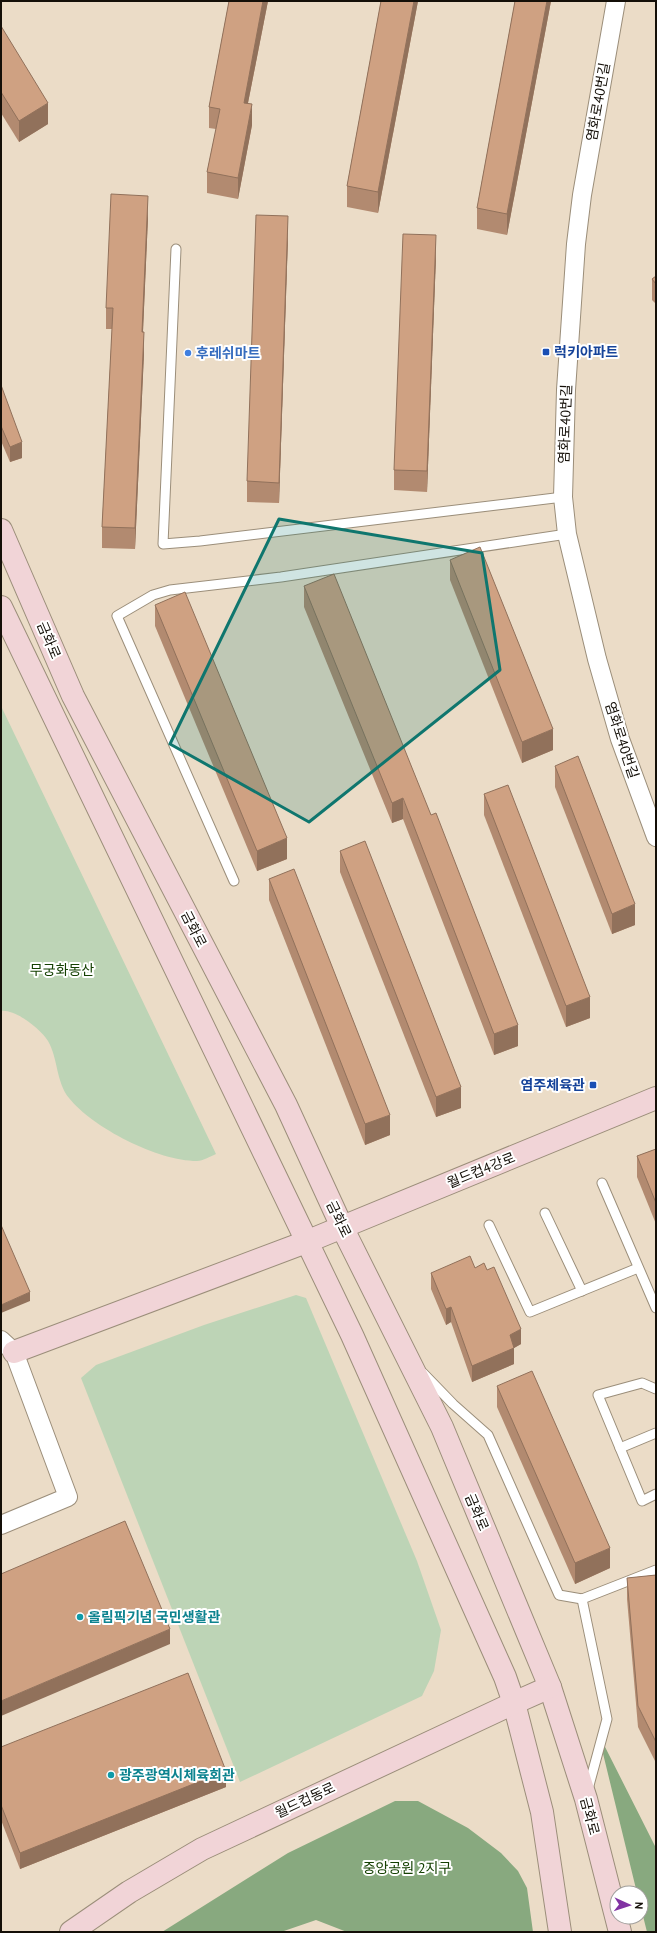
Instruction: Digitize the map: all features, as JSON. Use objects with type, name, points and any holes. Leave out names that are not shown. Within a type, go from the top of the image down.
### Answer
[{"type":"main road","name":"금화로","points":[[1,530],[73,696],[286,1105],[342,1227],[442,1427],[550,1687],[586,1799],[620,1932]]},
{"type":"main road","name":"금화로","points":[[1,607],[352,1335],[501,1670],[514,1703],[542,1812],[560,1932]]},
{"type":"main road","name":"월드컵4강로","points":[[7,1346],[306,1242],[656,1098]]},
{"type":"main road","name":"월드컵동로","points":[[71,1932],[129,1892],[202,1848],[550,1687]]},
{"type":"street","name":"염화로40번길","points":[[616,1],[582,195],[576,244],[566,382],[563,497],[567,534],[595,652],[620,739],[656,837]]},
{"type":"street","points":[[1,1525],[68,1497],[7,1346]]},
{"type":"lane","points":[[176,249],[163,544],[200,542],[563,497]]},
{"type":"lane","points":[[234,881],[117,616],[154,595],[170,590],[281,577],[567,534]]},
{"type":"lane","points":[[602,1183],[656,1308]]},
{"type":"lane","points":[[545,1213],[582,1291]]},
{"type":"lane","points":[[489,1225],[530,1312],[638,1268]]},
{"type":"lane","points":[[407,1356],[453,1404],[488,1435],[559,1595],[582,1599],[656,1570]]},
{"type":"lane","points":[[656,1389],[642,1383],[598,1395],[642,1501],[656,1494]]},
{"type":"lane","points":[[620,1448],[656,1433]]},
{"type":"lane","points":[[582,1599],[607,1719],[586,1799]]},
{"type":"highlighted area","points":[[279,519],[482,553],[500,670],[309,822],[170,744]]},
{"type":"green space","name":"무궁화동산","points":[[1,706],[216,1154],[199,1161],[181,1160],[146,1149],[127,1141],[110,1131],[80,1109],[69,1098],[62,1085],[54,1055],[45,1036],[20,1016],[7,1011],[1,1011]]},
{"type":"green space","points":[[296,1295],[306,1298],[417,1561],[441,1630],[434,1671],[422,1696],[240,1782],[81,1378],[96,1365],[204,1325]]},
{"type":"green space","points":[[598,1733],[656,1848],[656,1932],[647,1932],[645,1925],[649,1925],[649,1885],[635,1885]]},
{"type":"green space","name":"중앙공원 2지구","points":[[395,1801],[418,1801],[468,1828],[501,1853],[518,1871],[527,1888],[533,1932],[347,1932],[316,1920],[281,1932],[162,1932],[288,1853]]},
{"type":"building","points":[[229,1],[263,1],[244,103],[252,104],[238,178],[207,172],[220,109],[209,107]]},
{"type":"building","points":[[381,1],[414,1],[378,192],[347,186]]},
{"type":"building","points":[[515,1],[547,1],[507,214],[477,208]]},
{"type":"building","points":[[1,26],[48,103],[19,121],[1,92]]},
{"type":"building","points":[[111,194],[148,196],[142,332],[144,332],[135,528],[102,527],[113,308],[106,308]]},
{"type":"building","points":[[256,215],[288,216],[279,483],[247,481]]},
{"type":"building","points":[[403,234],[436,235],[427,471],[394,470]]},
{"type":"building","points":[[656,276],[656,284],[652,279]]},
{"type":"building","points":[[1,385],[22,442],[10,447],[1,426]]},
{"type":"building","points":[[480,547],[553,729],[522,742],[450,560]]},
{"type":"building","points":[[334,574],[431,815],[436,813],[518,1025],[494,1034],[403,798],[392,803],[304,586]]},
{"type":"building","points":[[185,592],[287,838],[257,851],[155,605]]},
{"type":"building","points":[[578,756],[635,904],[612,914],[555,766]]},
{"type":"building","points":[[508,785],[590,997],[566,1006],[484,794]]},
{"type":"building","points":[[365,841],[461,1087],[436,1097],[340,851]]},
{"type":"building","points":[[294,869],[390,1115],[365,1124],[269,879]]},
{"type":"building","points":[[656,1149],[656,1203],[637,1156]]},
{"type":"building","points":[[1,1225],[30,1292],[1,1305]]},
{"type":"building","points":[[470,1256],[475,1268],[484,1263],[487,1270],[494,1267],[521,1329],[510,1335],[514,1348],[472,1366],[451,1307],[446,1309],[431,1273]]},
{"type":"building","points":[[532,1371],[610,1548],[575,1563],[497,1386]]},
{"type":"building","name":"올림픽기념 국민생활관","points":[[125,1521],[170,1629],[1,1701],[1,1574]]},
{"type":"building","points":[[656,1575],[656,1742],[638,1706],[627,1578]]},
{"type":"building","name":"광주광역시체육회관","points":[[188,1673],[226,1771],[20,1853],[1,1805],[1,1747]]},
{"type":"place","name":"럭키아파트","points":[[546,352]]},
{"type":"place","name":"후레쉬마트","points":[[188,353]]},
{"type":"place","name":"염주체육관","points":[[593,1085]]},
{"type":"place","name":"올림픽기념 국민생활관","points":[[80,1617]]},
{"type":"place","name":"광주광역시체육회관","points":[[111,1775]]}]
